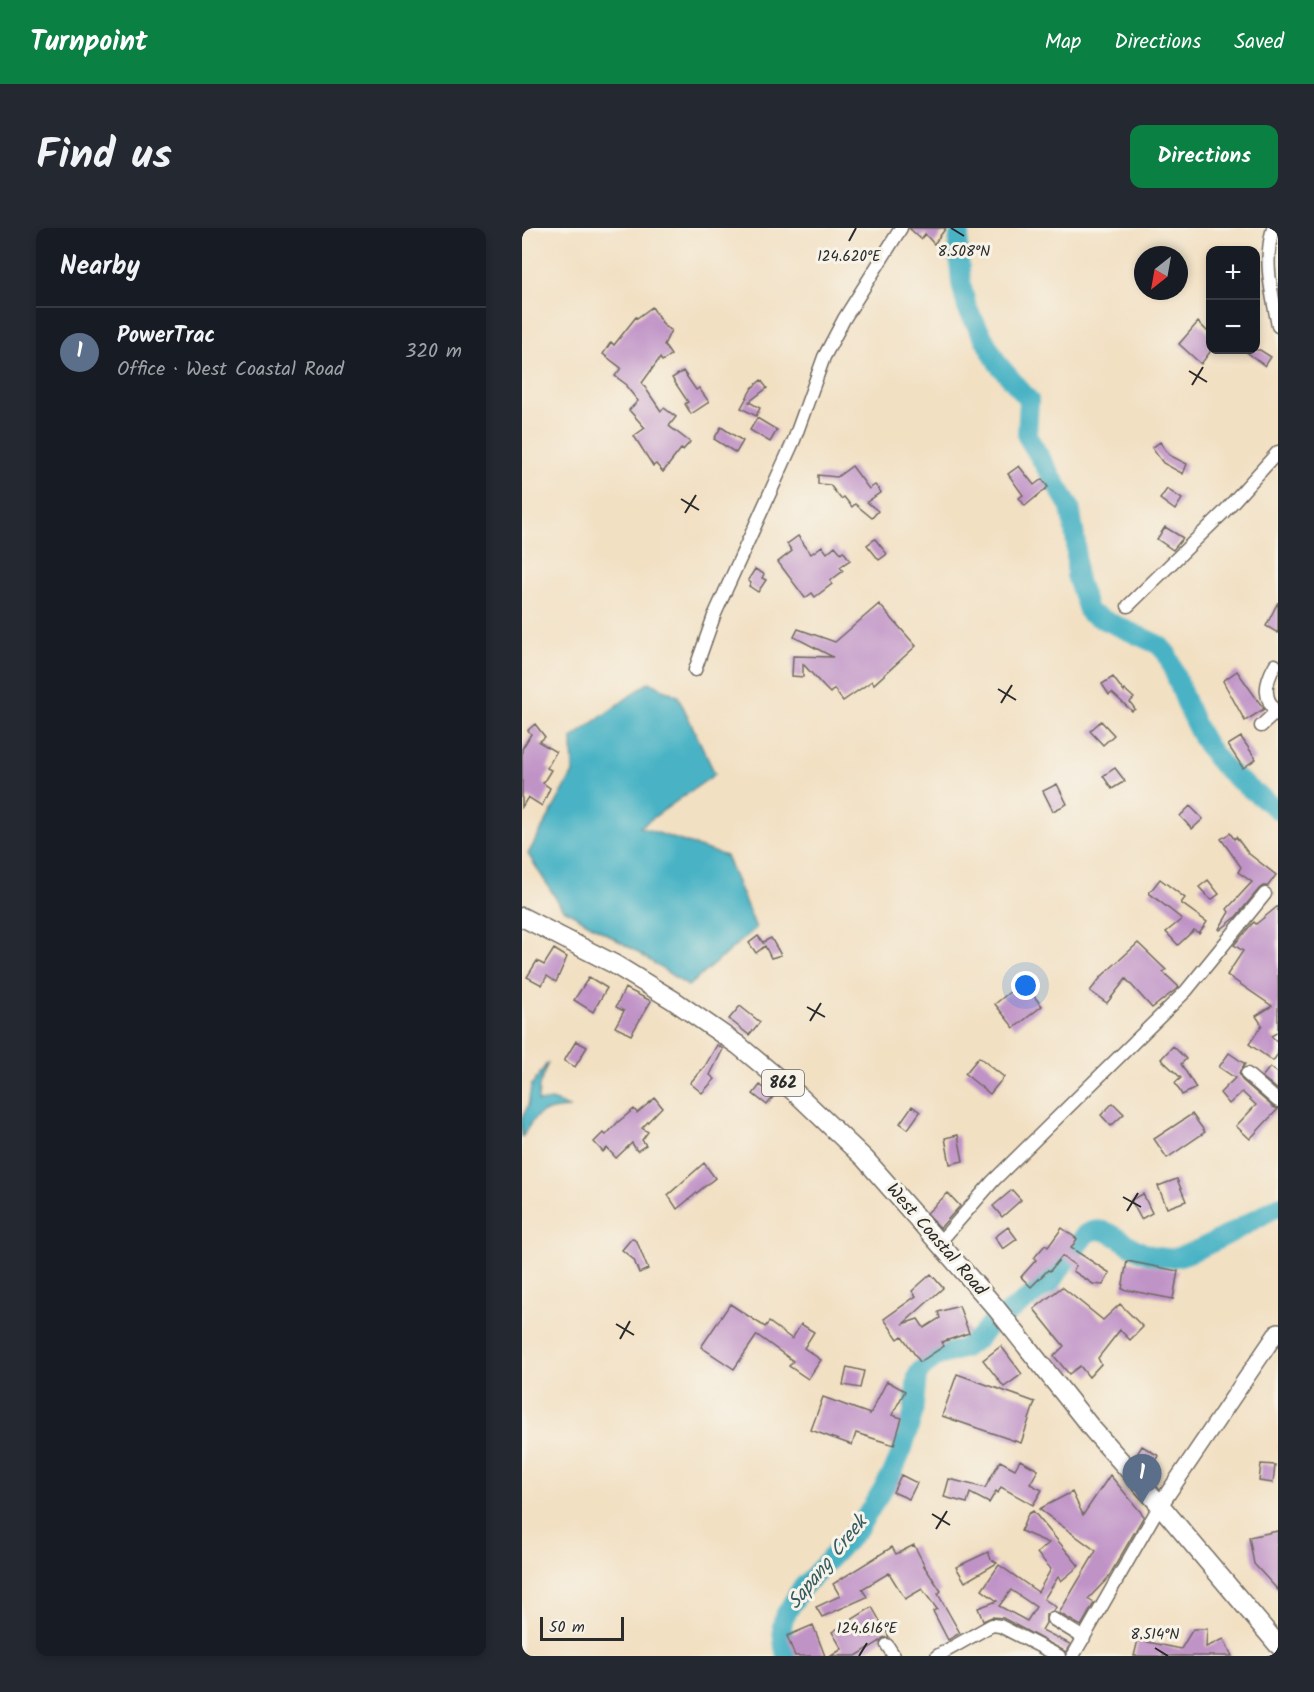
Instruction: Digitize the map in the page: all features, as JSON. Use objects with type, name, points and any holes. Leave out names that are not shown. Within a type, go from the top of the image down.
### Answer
[{"type":"main road","name":"West Coastal Road","points":[[522,917],[614,964],[673,1000],[738,1045],[797,1094],[865,1159],[996,1308],[1093,1430],[1160,1505],[1278,1645]]},
{"type":"street","points":[[694,670],[714,616],[794,440],[824,357],[844,319],[902,228]]},
{"type":"street","points":[[1273,228],[1268,244],[1267,261],[1278,326]]},
{"type":"street","points":[[1128,606],[1222,513],[1278,452]]},
{"type":"street","points":[[1261,726],[1277,715],[1266,690],[1266,681],[1275,664]]},
{"type":"street","points":[[938,1244],[993,1181],[1186,991],[1265,894]]},
{"type":"street","points":[[1247,1074],[1278,1101]]},
{"type":"street","points":[[1073,1656],[1160,1505],[1278,1330]]},
{"type":"street","points":[[1053,1619],[1084,1638]]},
{"type":"street","points":[[937,1656],[992,1625],[1000,1626],[1059,1656]]},
{"type":"street","points":[[886,1645],[894,1656]]},
{"type":"water","points":[[649,682],[678,696],[715,774],[640,827],[726,856],[756,928],[688,986],[634,950],[562,908],[528,854],[573,773],[572,738]]},
{"type":"water","points":[[548,1062],[539,1086],[538,1102],[552,1100],[571,1108],[546,1111],[536,1117],[522,1138],[522,1118],[528,1106],[531,1086]]},
{"type":"building","points":[[909,228],[946,228],[934,244],[925,234],[921,239]]},
{"type":"building","points":[[652,307],[665,327],[671,330],[664,345],[671,355],[662,361],[660,358],[642,383],[661,411],[664,408],[676,417],[669,426],[690,442],[683,450],[681,449],[663,472],[656,464],[653,466],[634,436],[645,428],[629,410],[638,401],[627,385],[615,376],[621,368],[603,354],[611,342],[614,345],[636,317]]},
{"type":"building","points":[[1198,322],[1206,330],[1206,354],[1208,354],[1201,364],[1179,344]]},
{"type":"building","points":[[1260,350],[1271,357],[1265,366],[1249,354],[1260,354]]},
{"type":"building","points":[[683,371],[696,390],[699,388],[709,402],[691,414],[685,404],[688,402],[672,378]]},
{"type":"building","points":[[761,380],[767,388],[749,402],[760,408],[756,416],[741,408],[752,388]]},
{"type":"building","points":[[757,418],[777,430],[770,442],[750,430]]},
{"type":"building","points":[[721,427],[743,441],[736,453],[714,439]]},
{"type":"building","points":[[1160,442],[1169,455],[1187,464],[1183,474],[1163,463],[1152,448]]},
{"type":"building","points":[[852,466],[869,489],[875,485],[881,492],[867,502],[878,511],[872,518],[855,504],[852,507],[844,497],[841,499],[830,485],[818,484],[818,475],[837,477]]},
{"type":"building","points":[[1019,466],[1034,485],[1042,479],[1048,487],[1025,506],[1019,498],[1023,495],[1008,474]]},
{"type":"building","points":[[1167,489],[1182,499],[1175,510],[1160,499]]},
{"type":"building","points":[[1165,527],[1183,538],[1173,550],[1157,539]]},
{"type":"building","points":[[798,536],[811,554],[822,546],[827,553],[835,546],[841,553],[843,551],[850,560],[840,567],[843,571],[830,581],[832,584],[815,597],[812,593],[805,598],[778,562],[792,551],[787,544]]},
{"type":"building","points":[[875,539],[887,554],[879,560],[867,545]]},
{"type":"building","points":[[755,569],[764,574],[762,578],[766,580],[758,592],[749,586],[751,583],[748,580]]},
{"type":"building","points":[[1278,602],[1278,633],[1266,626]]},
{"type":"building","points":[[879,604],[916,646],[874,684],[872,681],[843,701],[834,689],[830,693],[803,664],[803,677],[792,676],[793,656],[833,657],[794,637],[798,629],[835,642]]},
{"type":"building","points":[[1237,671],[1264,709],[1245,721],[1223,681]]},
{"type":"building","points":[[1113,677],[1124,692],[1125,690],[1134,698],[1130,702],[1135,709],[1132,711],[1112,693],[1109,695],[1102,684]]},
{"type":"building","points":[[1101,721],[1114,735],[1103,745],[1090,731]]},
{"type":"building","points":[[535,724],[545,737],[539,742],[556,752],[547,768],[551,770],[543,783],[550,788],[542,806],[528,797],[522,807],[522,749],[531,734],[528,730]]},
{"type":"building","points":[[1241,737],[1256,759],[1243,768],[1228,745]]},
{"type":"building","points":[[1115,768],[1125,781],[1112,789],[1103,776]]},
{"type":"building","points":[[1057,784],[1067,804],[1053,811],[1043,791]]},
{"type":"building","points":[[1190,806],[1203,819],[1192,829],[1180,816]]},
{"type":"building","points":[[1230,833],[1248,853],[1276,875],[1268,886],[1259,889],[1235,918],[1220,930],[1229,912],[1227,909],[1252,882],[1238,872],[1241,867],[1221,839]]},
{"type":"building","points":[[1160,879],[1185,898],[1181,903],[1207,922],[1199,933],[1194,930],[1178,945],[1166,932],[1182,919],[1149,893]]},
{"type":"building","points":[[1208,880],[1219,894],[1211,900],[1199,887]]},
{"type":"building","points":[[1278,906],[1278,1032],[1271,1036],[1278,1042],[1278,1054],[1273,1061],[1249,1044],[1262,1025],[1256,1016],[1272,1006],[1227,975],[1243,951],[1234,945],[1254,922],[1256,924]]},
{"type":"building","points":[[758,936],[764,944],[763,942],[771,938],[781,955],[771,958],[765,946],[756,953],[749,943]]},
{"type":"building","points":[[1138,943],[1166,970],[1163,972],[1179,987],[1152,1008],[1126,979],[1107,1003],[1090,991],[1102,976]]},
{"type":"building","points":[[554,949],[567,957],[556,982],[547,976],[542,985],[527,977],[537,961],[544,965]]},
{"type":"building","points":[[589,977],[607,988],[593,1012],[574,1000]]},
{"type":"building","points":[[1022,982],[1042,1006],[1014,1028],[995,1004]]},
{"type":"building","points":[[625,988],[651,1001],[631,1035],[615,1027],[624,1011],[616,1007]]},
{"type":"building","points":[[740,1006],[760,1022],[749,1035],[729,1019]]},
{"type":"building","points":[[576,1041],[587,1047],[575,1067],[564,1061]]},
{"type":"building","points":[[717,1045],[723,1049],[710,1075],[715,1079],[702,1093],[690,1083],[705,1066]]},
{"type":"building","points":[[1173,1046],[1186,1059],[1181,1064],[1196,1088],[1182,1095],[1175,1083],[1181,1078],[1161,1059]]},
{"type":"building","points":[[1229,1053],[1245,1064],[1239,1073],[1242,1080],[1278,1109],[1250,1139],[1236,1126],[1256,1105],[1242,1092],[1229,1104],[1220,1093],[1235,1078],[1219,1067]]},
{"type":"building","points":[[979,1057],[1004,1077],[990,1094],[965,1074]]},
{"type":"building","points":[[1270,1067],[1278,1073],[1278,1090],[1262,1077]]},
{"type":"building","points":[[760,1085],[774,1096],[767,1105],[753,1094]]},
{"type":"building","points":[[655,1098],[662,1107],[642,1128],[648,1132],[642,1140],[646,1145],[637,1151],[632,1143],[616,1158],[607,1148],[603,1152],[594,1142],[603,1133],[606,1135],[634,1109],[637,1113]]},
{"type":"building","points":[[1113,1103],[1124,1114],[1111,1126],[1101,1115]]},
{"type":"building","points":[[912,1106],[920,1112],[908,1129],[900,1123]]},
{"type":"building","points":[[1192,1114],[1205,1132],[1167,1158],[1154,1139]]},
{"type":"building","points":[[958,1135],[963,1161],[950,1164],[945,1138]]},
{"type":"building","points":[[704,1163],[715,1178],[677,1209],[668,1195]]},
{"type":"building","points":[[1177,1179],[1186,1201],[1167,1208],[1158,1186]]},
{"type":"building","points":[[1012,1190],[1021,1200],[1002,1217],[993,1206]]},
{"type":"building","points":[[948,1193],[960,1206],[940,1228],[927,1213]]},
{"type":"building","points":[[1143,1194],[1152,1213],[1141,1219],[1131,1200]]},
{"type":"building","points":[[1008,1227],[1017,1239],[1003,1249],[995,1237]]},
{"type":"building","points":[[1062,1228],[1077,1239],[1071,1248],[1110,1273],[1103,1285],[1093,1284],[1073,1271],[1076,1266],[1062,1256],[1050,1271],[1048,1270],[1031,1287],[1021,1277],[1036,1260],[1034,1258],[1045,1245],[1048,1247]]},
{"type":"building","points":[[632,1238],[637,1242],[648,1269],[639,1273],[634,1260],[622,1250]]},
{"type":"building","points":[[1127,1261],[1178,1271],[1173,1299],[1122,1289]]},
{"type":"building","points":[[931,1274],[943,1288],[903,1324],[918,1319],[924,1328],[940,1318],[938,1312],[959,1306],[969,1333],[942,1342],[944,1346],[920,1362],[902,1336],[898,1339],[884,1319],[916,1296],[912,1291]]},
{"type":"building","points":[[1062,1287],[1103,1320],[1120,1304],[1143,1327],[1130,1340],[1120,1330],[1098,1358],[1101,1364],[1089,1377],[1080,1366],[1069,1374],[1054,1356],[1064,1346],[1034,1309]]},
{"type":"building","points":[[730,1304],[765,1327],[769,1322],[792,1339],[801,1324],[814,1332],[804,1348],[821,1360],[808,1379],[789,1366],[793,1361],[757,1335],[734,1369],[701,1347]]},
{"type":"building","points":[[1001,1346],[1022,1374],[1004,1387],[983,1360]]},
{"type":"building","points":[[847,1367],[864,1371],[860,1388],[843,1385]]},
{"type":"building","points":[[957,1374],[1035,1402],[1021,1443],[942,1416]]},
{"type":"building","points":[[887,1381],[905,1391],[892,1415],[902,1418],[894,1445],[856,1433],[852,1445],[811,1430],[823,1397],[870,1414]]},
{"type":"building","points":[[1142,1446],[1159,1456],[1149,1471],[1134,1459]]},
{"type":"building","points":[[1020,1460],[1038,1470],[1030,1484],[1042,1490],[1033,1505],[1001,1487],[989,1503],[970,1493],[967,1503],[944,1497],[949,1479],[985,1488],[1000,1461],[1015,1469]]},
{"type":"building","points":[[1261,1464],[1275,1465],[1273,1483],[1259,1481]]},
{"type":"building","points":[[901,1475],[917,1483],[909,1499],[893,1492]]},
{"type":"building","points":[[1110,1475],[1144,1516],[1108,1578],[1088,1599],[1094,1603],[1081,1626],[1059,1613],[1096,1551],[1039,1509],[1072,1492],[1083,1515]]},
{"type":"building","points":[[1033,1511],[1079,1566],[1061,1581],[1058,1577],[1044,1599],[1056,1607],[1054,1611],[1046,1614],[1046,1623],[1042,1630],[1070,1644],[1066,1652],[1003,1618],[992,1617],[983,1621],[978,1608],[997,1601],[982,1590],[999,1565],[1038,1592],[1051,1569],[1037,1553],[1049,1543],[1021,1531],[1028,1514]],"holes":[[[1011,1590],[1036,1607],[1027,1621],[999,1606]]]},
{"type":"building","points":[[1278,1531],[1278,1590],[1254,1564],[1249,1537]]},
{"type":"building","points":[[914,1545],[924,1566],[941,1591],[938,1594],[960,1633],[948,1640],[933,1611],[937,1609],[922,1589],[905,1599],[889,1573],[862,1589],[867,1597],[822,1617],[816,1607],[840,1596],[833,1584],[892,1547],[896,1554]]},
{"type":"building","points":[[988,1552],[991,1559],[997,1563],[965,1582],[956,1567]]},
{"type":"building","points":[[872,1607],[889,1637],[883,1638],[856,1656],[831,1656],[842,1649],[832,1632]]},
{"type":"building","points":[[813,1625],[825,1656],[795,1656],[787,1636]]},
{"type":"building","points":[[1193,1629],[1207,1629],[1206,1647],[1224,1639],[1232,1656],[1134,1656],[1138,1640],[1181,1649]]},
{"type":"waterway","name":"Sapang Creek","points":[[960,228],[958,245],[961,283],[967,308],[998,364],[1029,400],[1027,436],[1070,507],[1076,543],[1076,575],[1089,613],[1159,645],[1167,654],[1193,720],[1206,744],[1220,763],[1236,778],[1278,810]]},
{"type":"waterway","name":"Sapang Creek","points":[[786,1656],[782,1626],[784,1617],[801,1589],[858,1529],[892,1474],[913,1414],[917,1376],[935,1357],[962,1349],[978,1339],[988,1327],[1050,1283],[1085,1235],[1092,1231],[1107,1232],[1142,1252],[1170,1258],[1208,1245],[1278,1206]]},
{"type":"place","name":"PowerTrac","points":[[1142,1504]]}]
